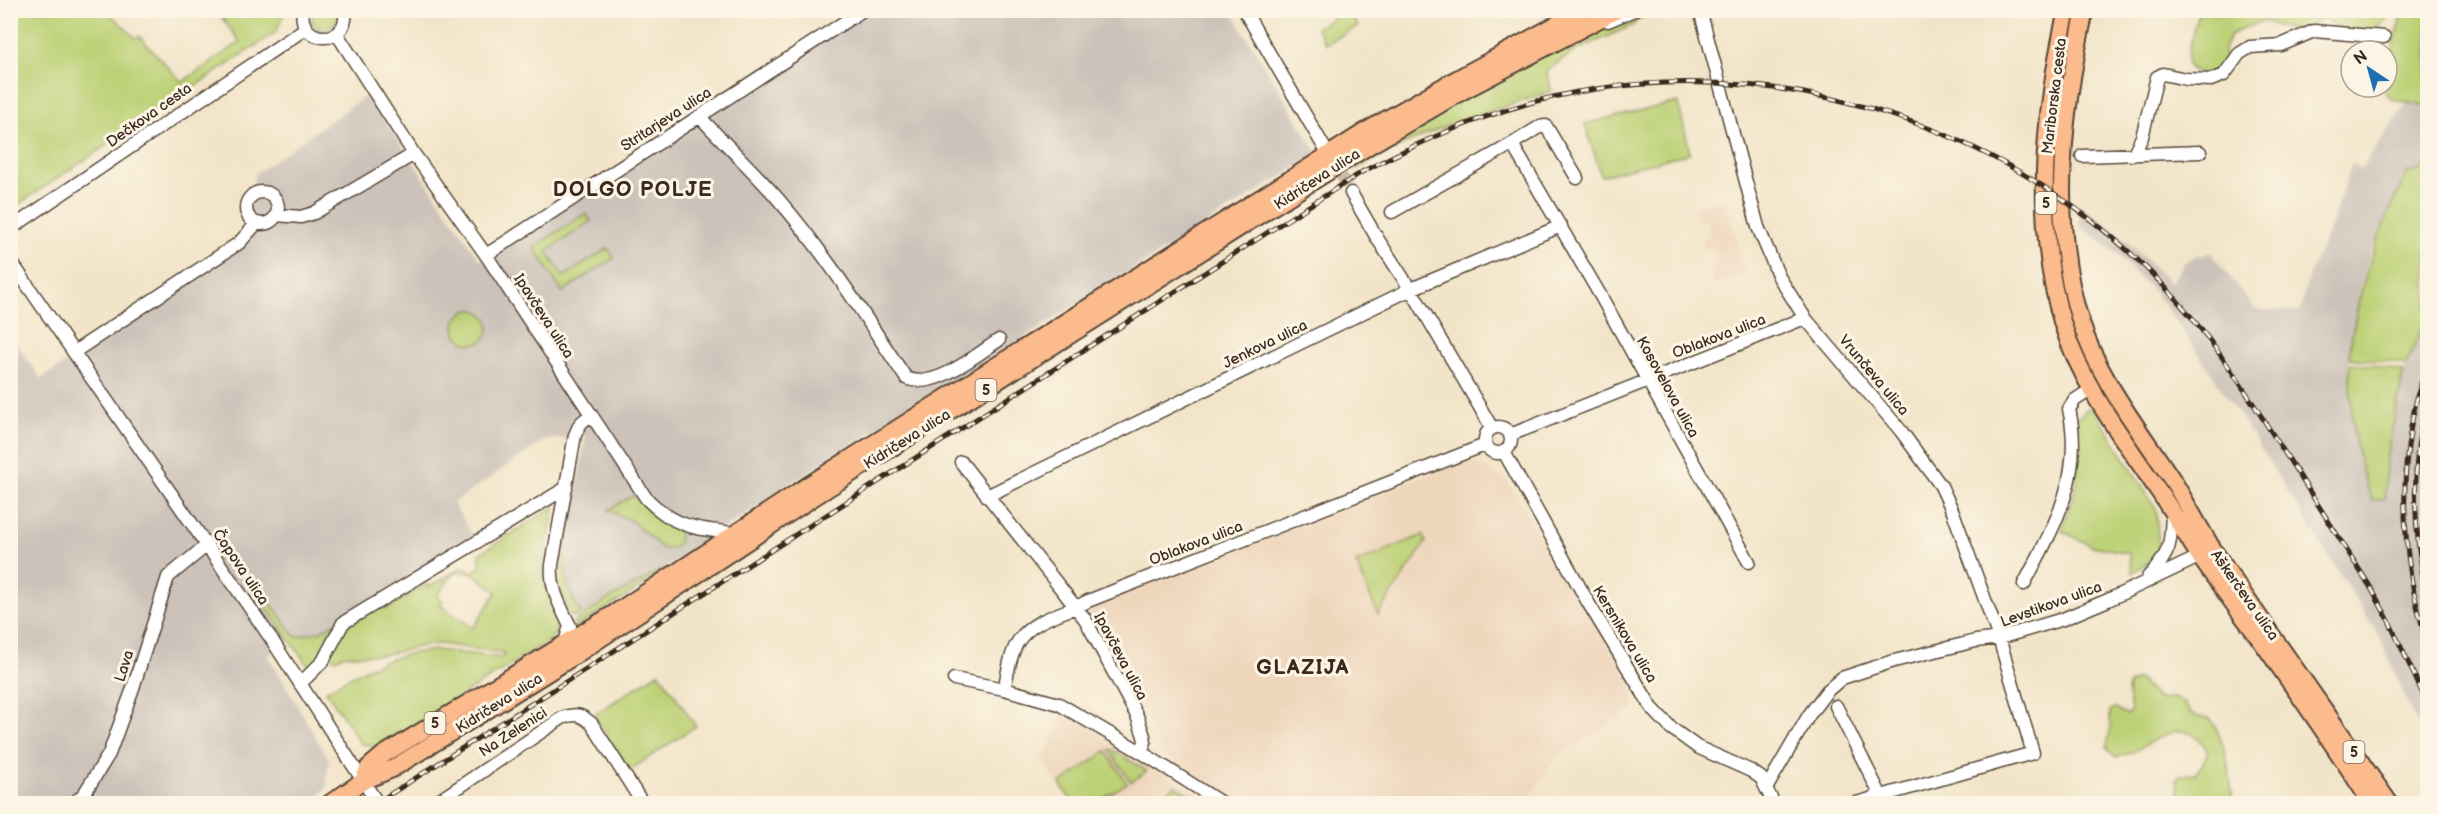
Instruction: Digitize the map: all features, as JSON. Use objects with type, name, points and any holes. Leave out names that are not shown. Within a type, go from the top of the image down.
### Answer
[{"type":"main road","name":"Kidričeva ulica","points":[[363,781],[369,768],[383,755],[615,613],[734,533],[1364,133],[1453,81],[1585,18],[1617,10]]},
{"type":"main road","name":"Mariborska cesta","points":[[2067,10],[2049,112],[2046,224],[2062,324],[2080,368],[2092,389]]},
{"type":"main road","name":"Mariborska cesta","points":[[2085,10],[2064,134],[2064,225],[2079,317],[2108,382]]},
{"type":"main road","name":"Kidričeva ulica","points":[[363,781],[392,770],[571,658],[817,495],[1370,145],[1585,18]]},
{"type":"main road","name":"Aškerčeva ulica","points":[[2108,382],[2175,485],[2207,553],[2261,640],[2372,804]]},
{"type":"main road","name":"Aškerčeva ulica","points":[[2092,389],[2172,511],[2207,553],[2390,804]]},
{"type":"main road","name":"5","points":[[329,804],[363,781]]},
{"type":"street","points":[[303,10],[303,22],[306,28],[324,38],[337,34],[345,23],[345,10]]},
{"type":"street","name":"Stritarjeva ulica","points":[[486,255],[863,10]]},
{"type":"street","points":[[1244,10],[1324,147]]},
{"type":"street","points":[[1585,18],[1607,21],[1634,10]]},
{"type":"street","name":"Vrunčeva ulica","points":[[1699,12],[1758,227],[1779,277],[1804,318],[1922,456],[1941,486],[1953,512],[1999,638],[2033,753],[1883,799]]},
{"type":"street","name":"Dečkova cesta","points":[[10,229],[306,28]]},
{"type":"street","points":[[2133,155],[2142,137],[2154,84],[2157,77],[2163,74],[2186,79],[2211,80],[2224,75],[2239,54],[2250,48],[2281,45],[2314,31],[2384,37]]},
{"type":"street","name":"Ipavčeva ulica","points":[[337,34],[414,154],[486,255],[646,498],[661,514],[693,528],[734,533]]},
{"type":"street","points":[[699,116],[778,199],[819,250],[906,378],[915,382],[929,381],[951,371],[999,339]]},
{"type":"street","points":[[1392,212],[1539,127],[1546,126],[1577,178]]},
{"type":"street","name":"Kosovelova ulica","points":[[1512,144],[1561,226],[1749,562]]},
{"type":"street","points":[[2082,156],[2200,152]]},
{"type":"street","points":[[276,215],[302,217],[314,213],[414,154]]},
{"type":"street","points":[[74,352],[238,243],[257,223],[270,222],[279,207],[272,195],[264,192],[255,193],[248,200],[247,209],[250,217],[257,223]]},
{"type":"street","points":[[1351,193],[1377,238],[1411,289],[1492,428]]},
{"type":"street","name":"Jenkova ulica","points":[[987,496],[1411,289],[1561,226]]},
{"type":"street","name":"Čopova ulica","points":[[10,260],[207,544],[378,804]]},
{"type":"street","name":"Oblakova ulica","points":[[1510,435],[1804,318]]},
{"type":"street","points":[[2024,585],[2056,523],[2073,470],[2072,423],[2069,409],[2075,400],[2092,389]]},
{"type":"street","points":[[565,642],[570,626],[555,596],[551,579],[555,535],[565,493],[574,435],[580,424],[591,414]]},
{"type":"street","points":[[1492,428],[1505,429],[1510,435],[1511,443],[1503,452],[1493,453],[1485,445],[1486,433],[1492,428]]},
{"type":"street","name":"Oblakova ulica","points":[[1004,689],[1013,653],[1018,641],[1026,631],[1077,607],[1485,445]]},
{"type":"street","name":"Kersnikova ulica","points":[[1503,452],[1589,604],[1652,708],[1671,728],[1697,747],[1751,771],[1761,778],[1767,787]]},
{"type":"street","name":"Ipavčeva ulica","points":[[961,462],[1077,607],[1137,716],[1145,742],[1141,752]]},
{"type":"street","points":[[300,684],[323,662],[343,623],[420,575],[565,493]]},
{"type":"street","points":[[2140,585],[2165,559],[2171,543],[2172,511]]},
{"type":"street","name":"Lava","points":[[73,804],[84,794],[109,753],[132,691],[168,577],[207,544]]},
{"type":"street","name":"Levstikova ulica","points":[[1767,787],[1809,715],[1827,691],[1842,678],[1856,672],[1976,641],[1999,638],[2063,619],[2207,553]]},
{"type":"street","points":[[954,679],[1004,689],[1059,704],[1223,804]]},
{"type":"street","points":[[1836,706],[1883,799],[1853,804]]},
{"type":"street","name":"Na Zelenici","points":[[434,804],[553,723],[574,714],[584,716],[592,724],[643,804]]},
{"type":"street","points":[[1767,787],[1774,804]]},
{"type":"shaded area","points":[[855,11],[1231,11],[1318,154],[800,477],[664,569],[586,613],[581,613],[570,596],[565,578],[565,555],[586,436],[545,440],[453,503],[473,536],[321,631],[289,639],[268,655],[329,760],[326,789],[310,803],[11,803],[10,334],[41,379],[239,248],[255,174],[367,95],[480,260]]},
{"type":"shaded area","points":[[2408,102],[2427,107],[2427,164],[2419,171],[2373,246],[2361,287],[2349,358],[2350,406],[2360,469],[2385,499],[2386,459],[2404,372],[2427,317],[2428,423],[2422,458],[2422,500],[2428,555],[2427,740],[2411,711],[2379,636],[2254,438],[2182,329],[2155,293],[2118,255],[2080,226],[2079,203],[2118,233],[2171,283],[2185,262],[2198,254],[2200,257],[2210,252],[2256,310],[2300,311],[2309,274],[2327,235],[2352,163],[2361,169]]},
{"type":"shaded area","points":[[1725,197],[1745,275],[1713,283],[1709,265],[1717,263],[1713,247],[1704,249],[1702,239],[1710,236],[1706,220],[1697,222],[1693,206]]},
{"type":"shaded area","points":[[1467,459],[1506,480],[1633,687],[1635,708],[1560,755],[1546,770],[1526,803],[1239,803],[1164,755],[1128,680],[1087,609]]},
{"type":"shaded area","points":[[1064,715],[1074,718],[1213,803],[1072,803],[1042,760]]},
{"type":"green space","points":[[11,10],[107,11],[136,38],[139,36],[182,82],[240,42],[217,11],[285,11],[276,32],[11,209]]},
{"type":"green space","points":[[312,10],[337,11],[337,20],[331,27],[319,29],[312,23]]},
{"type":"green space","points":[[2221,10],[2392,11],[2381,24],[2366,32],[2344,30],[2333,25],[2326,18],[2316,20],[2310,28],[2293,30],[2262,21],[2231,34],[2224,50],[2223,70],[2216,73],[2194,71],[2187,65],[2198,13],[2220,13]]},
{"type":"green space","points":[[1345,11],[1349,11],[1358,26],[1326,44],[1316,28]]},
{"type":"green space","points":[[1640,11],[1658,11],[1577,50],[1546,71],[1552,91],[1439,129],[1390,151],[1354,171],[1352,164],[1408,129],[1540,56]]},
{"type":"green space","points":[[2402,11],[2427,11],[2427,107],[2392,99],[2399,99],[2399,39],[2395,39]]},
{"type":"green space","points":[[1678,102],[1690,153],[1601,176],[1585,124]]},
{"type":"green space","points":[[2427,164],[2427,317],[2406,365],[2349,358],[2363,286],[2386,218],[2407,173],[2419,171]]},
{"type":"green space","points":[[586,213],[591,221],[547,252],[563,277],[608,248],[614,258],[562,292],[534,247]]},
{"type":"green space","points":[[472,310],[484,315],[489,327],[484,339],[472,344],[460,339],[455,327],[460,315]]},
{"type":"green space","points":[[2350,364],[2372,365],[2404,372],[2386,459],[2385,499],[2372,500],[2361,466],[2352,417]]},
{"type":"green space","points":[[2088,408],[2094,409],[2156,509],[2159,551],[2148,563],[2132,573],[2129,553],[2092,546],[2062,531],[2074,492],[2080,456],[2072,423]]},
{"type":"green space","points":[[634,495],[652,515],[679,531],[679,543],[676,547],[663,549],[630,520],[608,510]]},
{"type":"green space","points":[[555,506],[545,555],[544,574],[557,619],[555,633],[550,640],[391,740],[377,746],[361,744],[326,691],[378,663],[421,651],[436,650],[503,658],[504,653],[440,644],[426,645],[383,655],[343,655],[336,659],[327,655],[313,667],[306,663],[265,606],[269,603],[272,605],[296,637],[321,631],[334,623],[337,631],[377,605],[387,609],[427,584],[429,587],[462,567],[471,572],[479,568],[481,565],[479,554]],"holes":[[[455,572],[472,573],[497,592],[473,628],[440,605],[443,601],[437,595]]]},
{"type":"green space","points":[[569,513],[572,518],[565,567],[569,589],[581,613],[576,617],[569,613],[555,576],[566,515]]},
{"type":"green space","points":[[1423,535],[1426,542],[1378,615],[1356,563]]},
{"type":"green space","points":[[664,569],[662,574],[575,628],[574,622],[607,600]]},
{"type":"green space","points":[[659,672],[696,726],[630,770],[594,715]]},
{"type":"green space","points":[[2138,679],[2158,699],[2174,698],[2183,702],[2190,712],[2198,717],[2210,718],[2224,748],[2233,803],[2180,802],[2176,780],[2180,775],[2195,774],[2208,752],[2198,738],[2187,732],[2164,735],[2127,754],[2115,757],[2107,747],[2110,710],[2115,708],[2127,715],[2131,711],[2127,690],[2129,684]]},
{"type":"green space","points":[[1111,749],[1147,771],[1131,782],[1109,750]]},
{"type":"green space","points":[[1106,751],[1127,783],[1096,803],[1073,803],[1060,784]]},
{"type":"green space","points":[[1175,786],[1203,803],[1160,803],[1157,799]]},
{"type":"tunnel","points":[[1332,160],[1351,193]]},
{"type":"railway","points":[[375,804],[1362,172],[1418,144],[1505,110],[1565,94],[1596,89],[1674,83],[1752,86],[1828,98],[1903,119],[1975,148],[2043,186],[2106,232],[2163,285],[2207,337],[2233,373],[2371,588],[2428,705]]},
{"type":"railway","points":[[2428,362],[2410,431],[2405,503],[2406,539],[2411,575],[2428,644]]},
{"type":"railway","points":[[2428,395],[2422,420],[2416,472],[2419,550],[2428,601]]},
{"type":"district","name":"DOLGO POLJE","points":[[633,189]]},
{"type":"district","name":"GLAZIJA","points":[[1303,667]]}]
